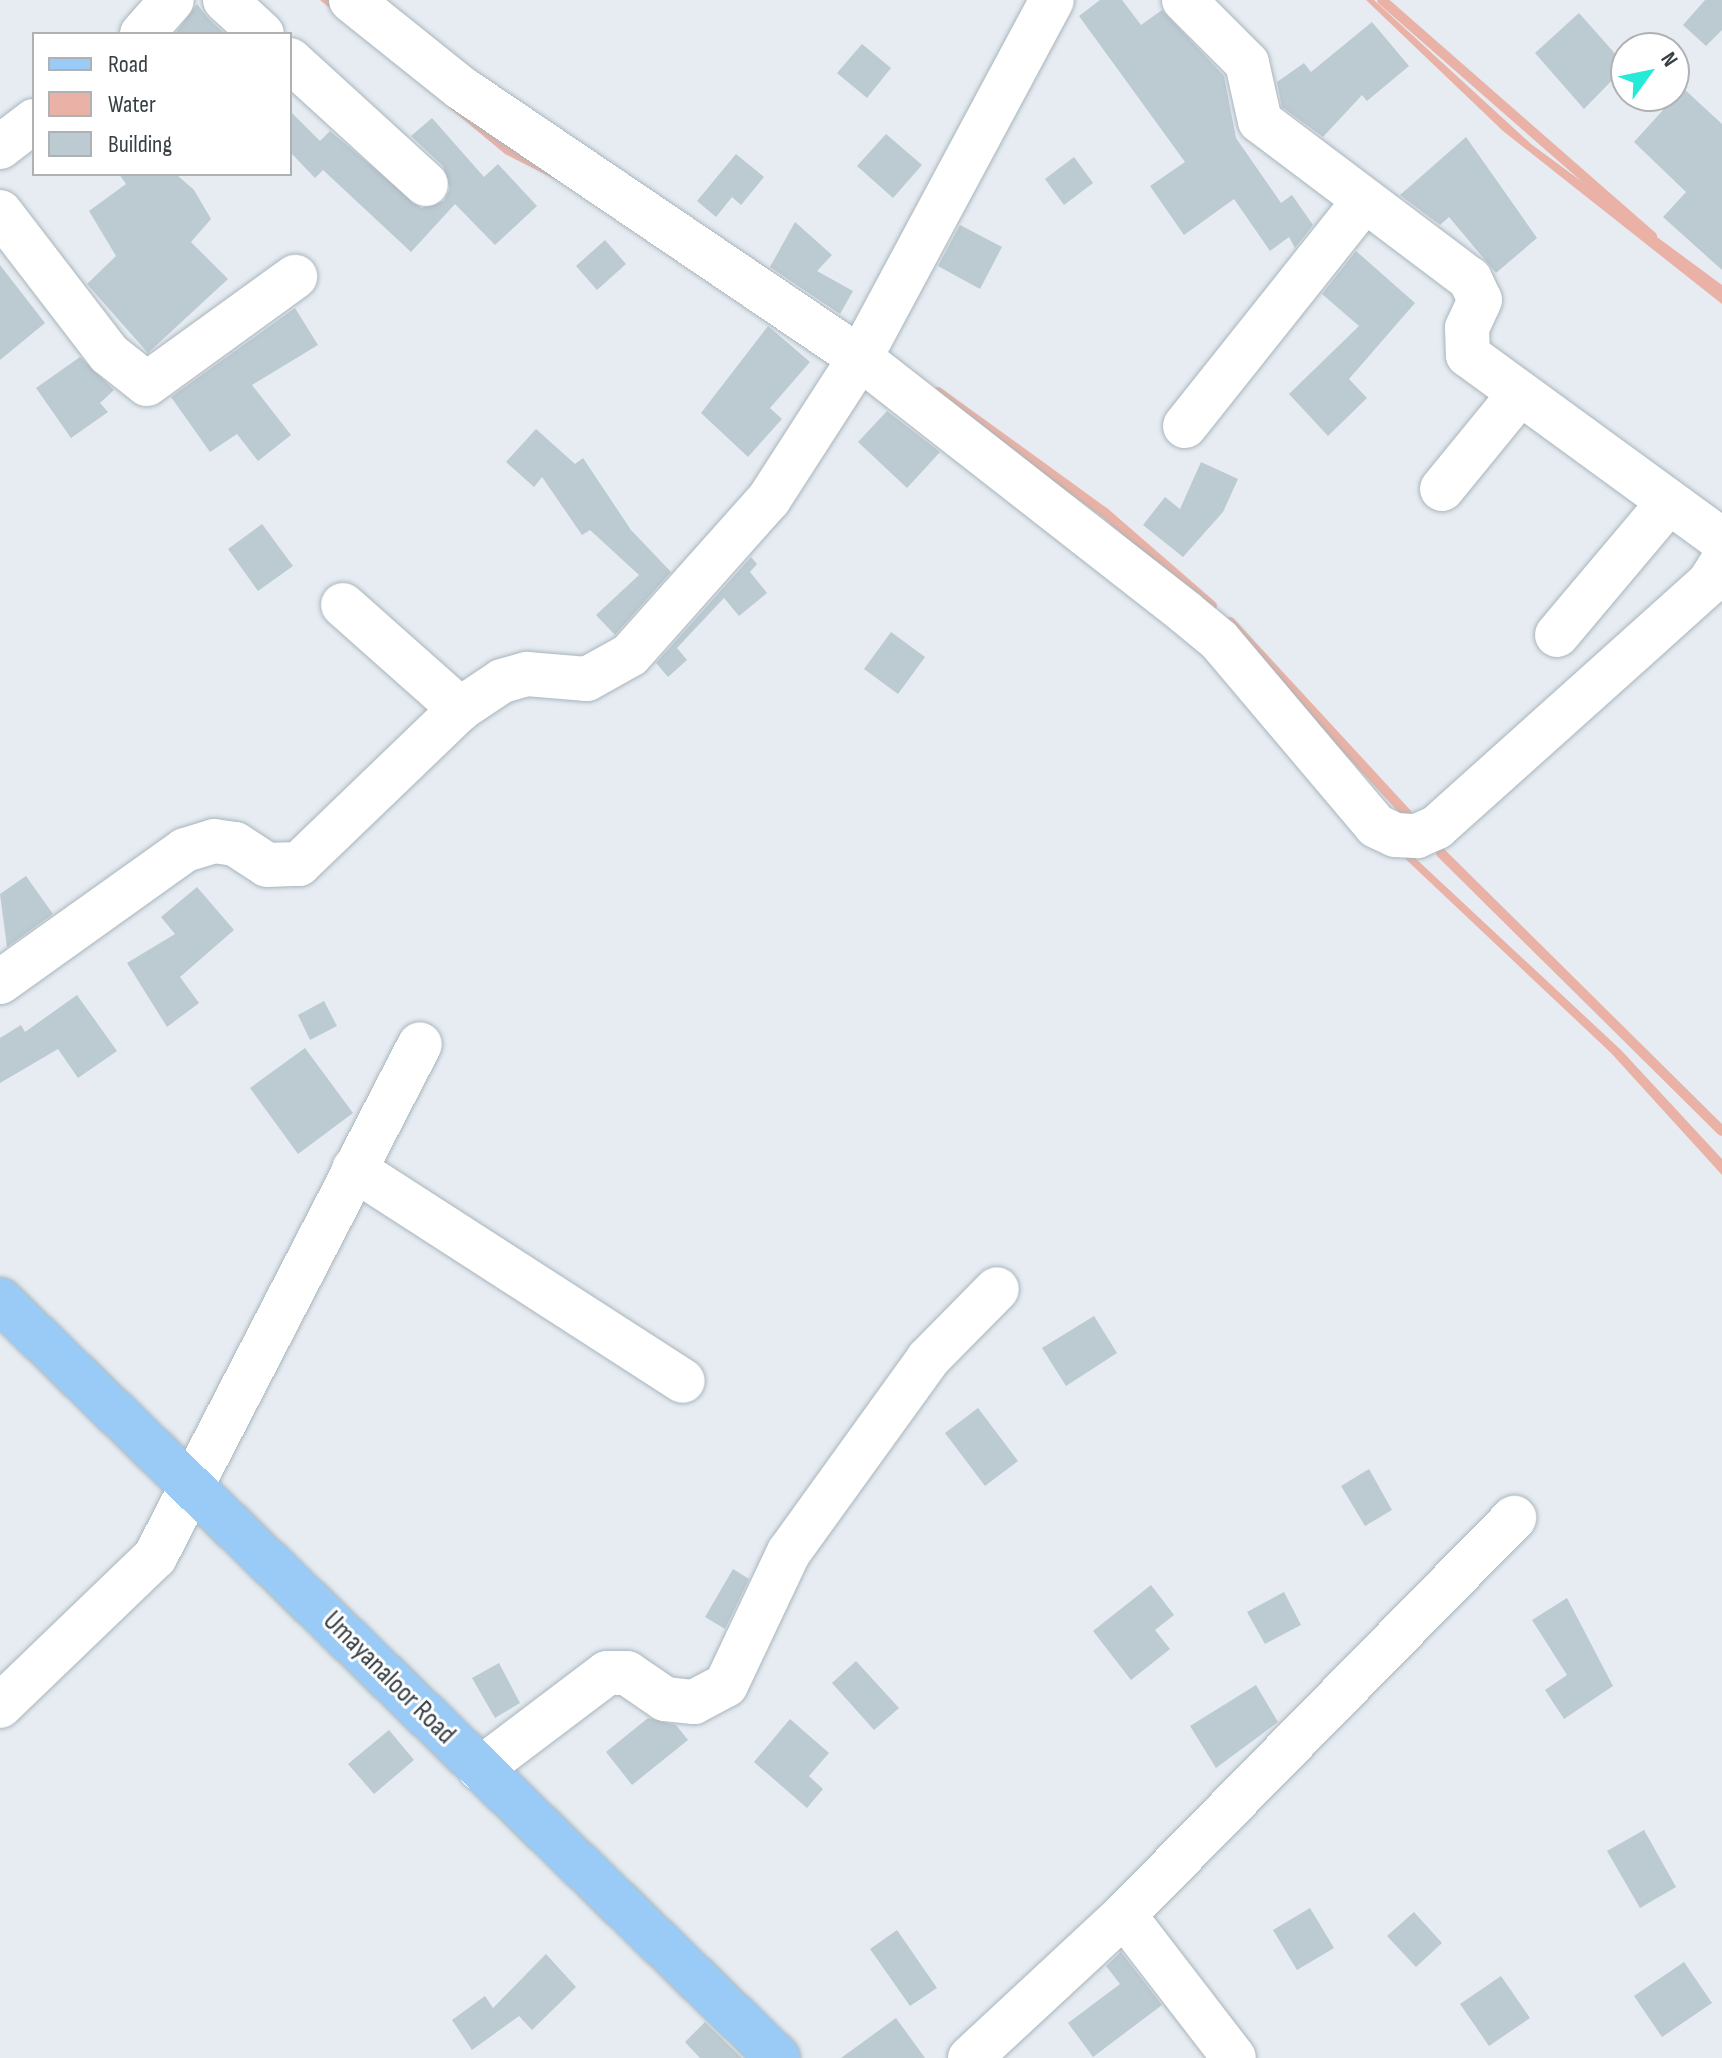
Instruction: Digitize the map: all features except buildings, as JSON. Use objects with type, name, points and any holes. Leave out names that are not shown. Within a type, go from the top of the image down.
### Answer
[{"type":"main road","name":"Umayanaloor Road","points":[[0,1300],[778,2058]]},
{"type":"street","points":[[144,32],[172,0]]},
{"type":"street","points":[[225,0],[260,32]]},
{"type":"street","points":[[351,0],[461,88],[860,358],[1219,640],[1376,826],[1395,835],[1417,836],[1437,827],[1709,583],[1722,562]]},
{"type":"street","points":[[0,982],[185,850],[214,841],[235,844],[267,865],[299,864],[460,709],[502,681],[527,674],[587,679],[630,655],[769,499],[860,358],[1052,0]]},
{"type":"street","points":[[1184,0],[1247,63],[1260,121],[1470,279],[1480,300],[1467,328],[1468,355],[1517,397],[1722,540]]},
{"type":"street","points":[[292,62],[426,184]]},
{"type":"street","points":[[0,147],[32,123]]},
{"type":"street","points":[[1185,426],[1364,201]]},
{"type":"street","points":[[0,212],[109,354],[147,384],[295,277]]},
{"type":"street","points":[[1442,489],[1517,397]]},
{"type":"street","points":[[1557,635],[1668,503]]},
{"type":"street","points":[[343,605],[460,709]]},
{"type":"street","points":[[0,1706],[155,1557],[420,1044]]},
{"type":"street","points":[[354,1169],[683,1381]]},
{"type":"street","points":[[480,1769],[607,1673],[627,1673],[665,1699],[694,1702],[726,1685],[789,1552],[928,1359],[997,1289]]},
{"type":"street","points":[[970,2058],[1124,1915],[1514,1518]]},
{"type":"street","points":[[1124,1915],[1234,2058]]},
{"type":"water","points":[[320,0],[338,0],[621,213],[505,154]]},
{"type":"water","points":[[1366,0],[1374,0],[1531,144],[1722,285],[1722,304],[1503,131]]},
{"type":"water","points":[[1379,834],[1399,843],[1621,1050],[1722,1159],[1722,1175],[1611,1053]]},
{"type":"waterway","points":[[1382,0],[1652,236]]},
{"type":"waterway","points":[[938,392],[1104,512],[1212,606]]},
{"type":"waterway","points":[[1230,622],[1406,813]]},
{"type":"waterway","points":[[1441,853],[1722,1131]]}]
